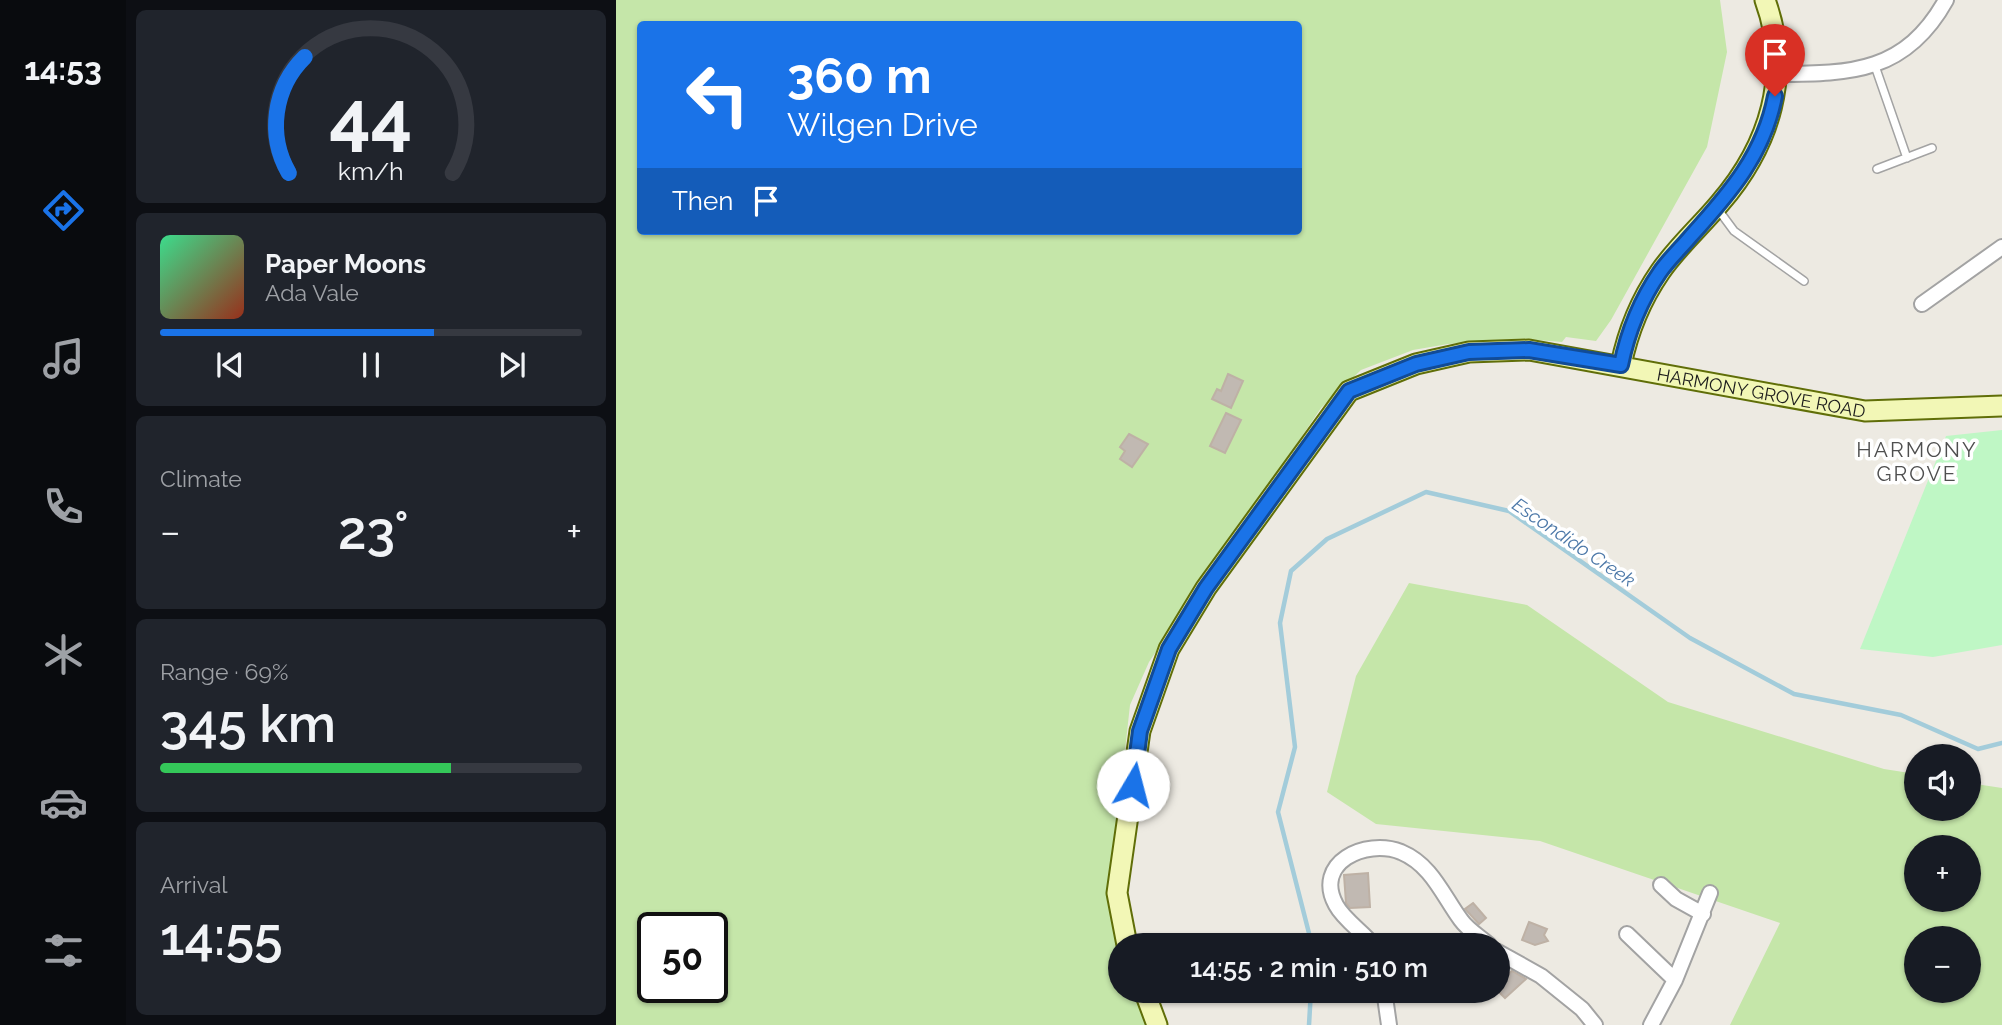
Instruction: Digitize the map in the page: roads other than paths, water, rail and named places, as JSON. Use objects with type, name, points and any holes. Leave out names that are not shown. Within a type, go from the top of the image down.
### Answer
[{"type":"main road","points":[[1621,365],[1627,337],[1639,307],[1661,270],[1716,208],[1749,165],[1763,141],[1772,114],[1777,74],[1776,35],[1765,0]]},
{"type":"main road","name":"HARMONY GROVE ROAD","points":[[1125,933],[1117,893],[1140,731],[1169,649],[1206,588],[1349,391],[1416,364],[1469,352],[1529,350],[1866,411],[2002,406]]},
{"type":"main road","points":[[1149,1003],[1157,1025]]},
{"type":"street","points":[[1777,74],[1821,74],[1875,66],[1909,46],[1924,33],[1946,0]]},
{"type":"street","points":[[1922,304],[2002,247]]},
{"type":"street","points":[[1362,933],[1337,906],[1329,883],[1333,866],[1350,854],[1373,847],[1402,852],[1426,871],[1444,889],[1462,921],[1476,933]]},
{"type":"street","points":[[1661,885],[1676,899],[1703,914]]},
{"type":"street","points":[[1651,1025],[1675,980],[1710,893]]},
{"type":"street","points":[[1627,934],[1675,980]]},
{"type":"street","points":[[1510,959],[1541,976],[1582,1009],[1595,1025]]},
{"type":"street","points":[[1386,1003],[1389,1025]]},
{"type":"lane","points":[[1875,66],[1906,158]]},
{"type":"lane","points":[[1877,169],[1931,148]]},
{"type":"lane","points":[[1716,208],[1734,231],[1804,281]]},
{"type":"waterway","name":"Escondido Creek","points":[[1309,933],[1278,812],[1295,747],[1280,623],[1291,571],[1327,539],[1426,492],[1509,511],[1690,638],[1794,694],[1901,715],[1978,749],[2002,743]]},
{"type":"waterway","name":"Escondido Creek","points":[[1309,1025],[1310,1003]]},
{"type":"district","name":"HARMONY GROVE","points":[[1917,461]]}]
